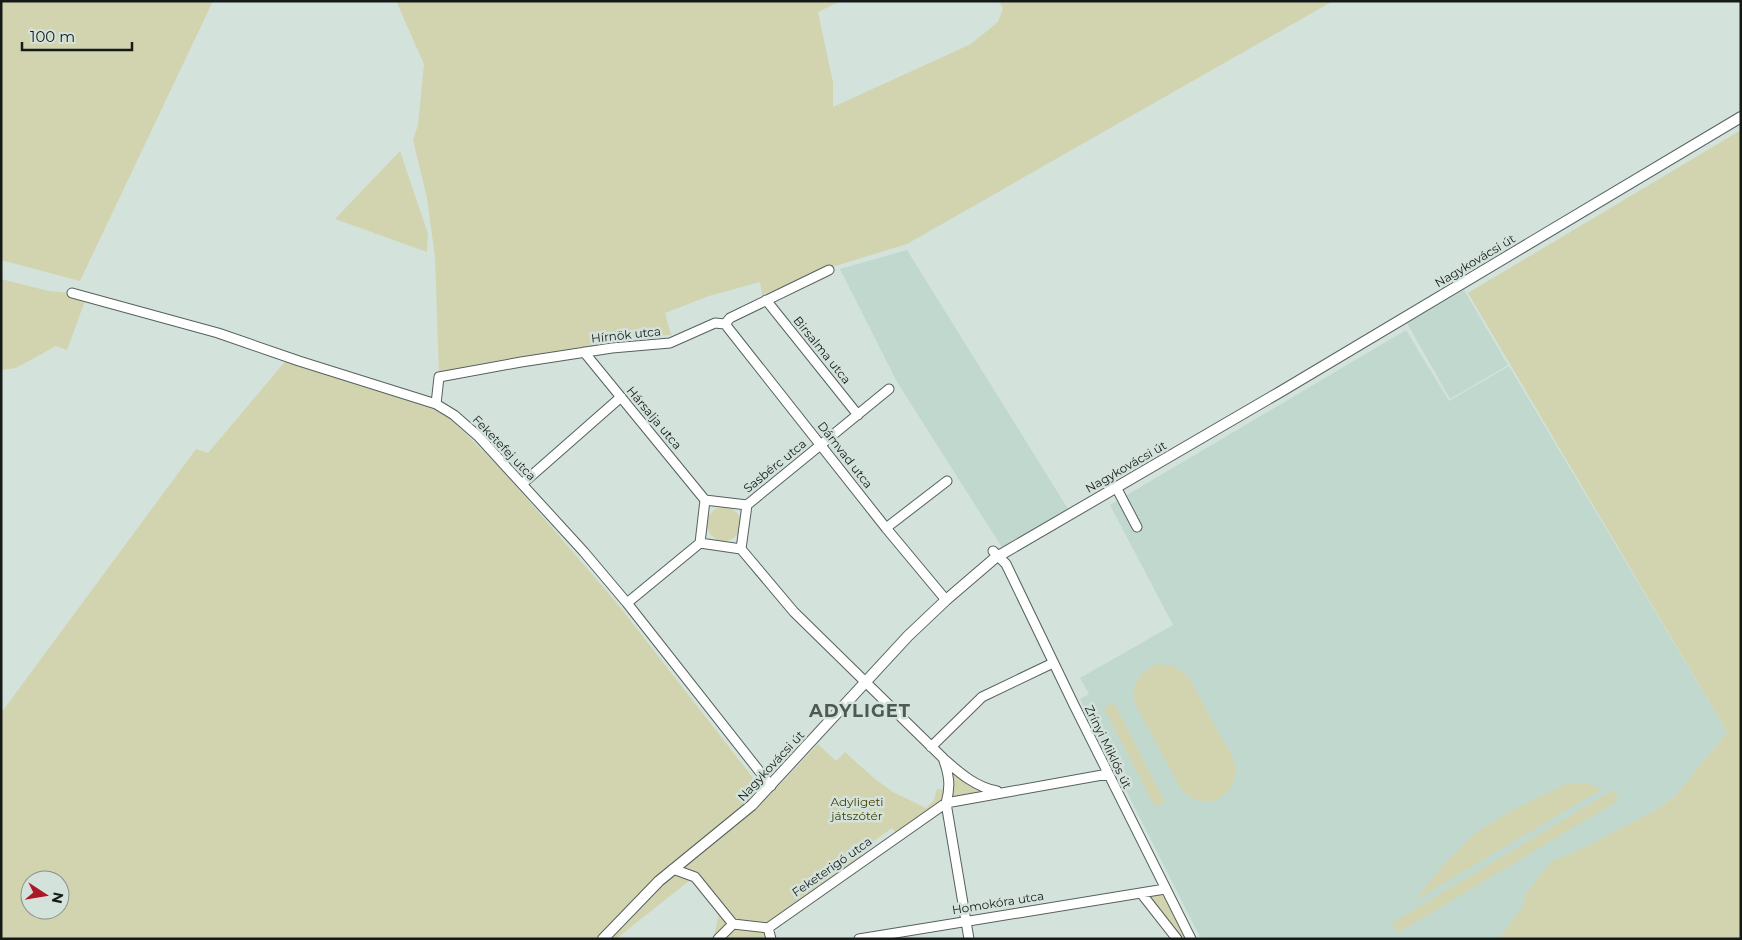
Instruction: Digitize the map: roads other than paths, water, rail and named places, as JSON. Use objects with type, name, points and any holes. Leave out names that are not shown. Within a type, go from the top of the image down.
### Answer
[{"type":"street","name":"Nagykovácsi út","points":[[603,939],[650,889],[738,817],[771,786],[867,685],[908,636],[946,600],[999,557],[1741,117]]},
{"type":"street","name":"Hírnök utca","points":[[436,404],[439,378],[584,352],[670,343],[715,323],[725,324],[730,318],[829,270]]},
{"type":"street","name":"Feketefej utca","points":[[72,293],[218,333],[299,361],[436,404],[454,415],[470,428],[584,552],[627,603],[771,786]]},
{"type":"street","name":"Birsalma utca","points":[[766,300],[858,415]]},
{"type":"street","name":"Dámvad utca","points":[[725,324],[886,528],[946,600]]},
{"type":"street","name":"Hársalja utca","points":[[584,352],[705,500]]},
{"type":"street","name":"Sasbérc utca","points":[[747,505],[889,389]]},
{"type":"street","points":[[522,484],[621,397]]},
{"type":"street","points":[[886,528],[947,481]]},
{"type":"street","points":[[1116,487],[1137,527]]},
{"type":"street","points":[[627,603],[700,543],[705,500],[747,505],[741,548]]},
{"type":"street","points":[[700,543],[741,548],[794,612],[931,747],[973,783],[1004,793]]},
{"type":"street","name":"Zrínyi Miklós út","points":[[999,557],[1191,939]]},
{"type":"street","points":[[931,747],[982,697],[1053,662]]},
{"type":"street","points":[[943,758],[949,773],[950,784],[946,803],[969,939]]},
{"type":"street","name":"Feketerigó utca","points":[[768,928],[946,803],[1108,774]]},
{"type":"street","points":[[673,869],[694,877],[733,924],[768,928],[771,939]]},
{"type":"street","name":"Homokóra utca","points":[[859,939],[1166,889]]},
{"type":"street","points":[[1141,893],[1177,939]]},
{"type":"street","points":[[718,939],[733,924]]},
{"type":"district","name":"ADYLIGET","points":[[860,711]]},
{"type":"park label","name":"Adyligeti játszótér","points":[[857,809]]}]
